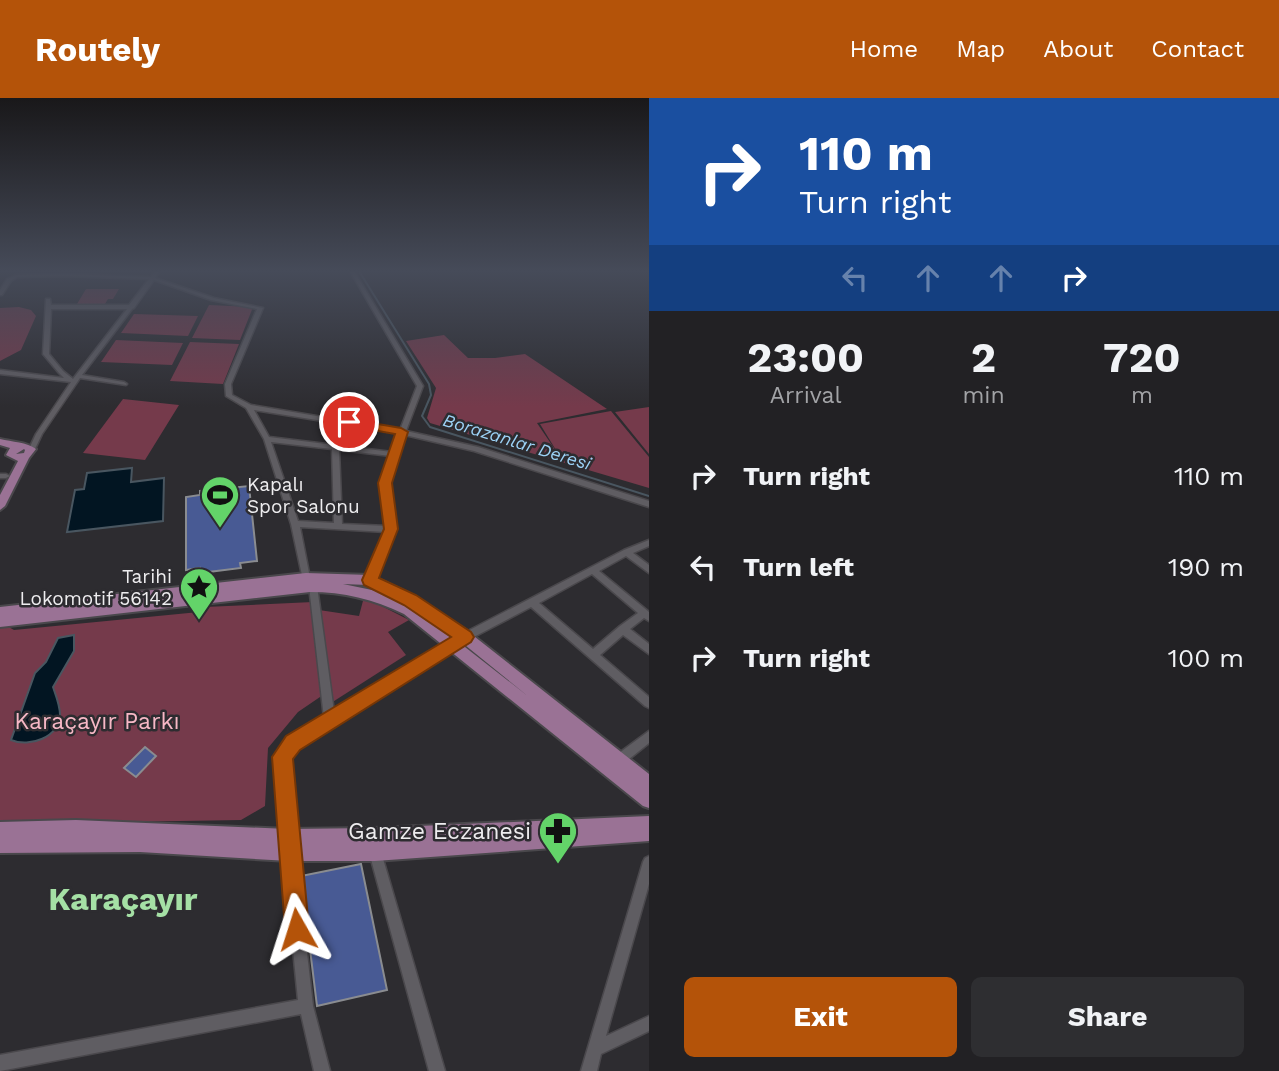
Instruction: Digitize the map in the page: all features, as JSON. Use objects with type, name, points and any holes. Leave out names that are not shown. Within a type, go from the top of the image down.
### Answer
[{"type":"main road","points":[[0,442],[21,452]]},
{"type":"main road","points":[[0,448],[21,452]]},
{"type":"main road","points":[[0,488],[3,476],[21,452]]},
{"type":"main road","points":[[0,506],[21,452]]},
{"type":"main road","points":[[0,612],[310,582],[370,580],[410,600],[465,637],[649,784]]},
{"type":"main road","points":[[0,622],[310,582],[365,590],[408,610],[649,800]]},
{"type":"main road","points":[[0,844],[288,844],[373,836],[649,824]]},
{"type":"main road","points":[[0,830],[89,829],[375,852],[649,834]]},
{"type":"street","points":[[48,316],[47,354],[61,372],[75,379]]},
{"type":"street","points":[[21,452],[39,434],[75,379],[125,316]]},
{"type":"street","points":[[256,316],[228,384],[229,396],[249,407],[401,432],[476,449],[649,504]]},
{"type":"street","points":[[370,580],[391,529],[385,483],[393,454],[420,386],[379,316]]},
{"type":"street","points":[[0,372],[124,384]]},
{"type":"street","points":[[249,407],[267,439],[295,524],[310,582],[330,720]]},
{"type":"street","points":[[267,439],[393,454]]},
{"type":"street","points":[[335,446],[338,524]]},
{"type":"street","points":[[295,524],[338,524],[391,529]]},
{"type":"street","points":[[322,1071],[306,1006],[288,844],[282,757],[293,743],[465,637],[649,543]]},
{"type":"street","points":[[627,552],[649,570]]},
{"type":"street","points":[[592,570],[647,615],[623,629],[593,655]]},
{"type":"street","points":[[532,602],[649,703]]},
{"type":"street","points":[[623,629],[649,650]]},
{"type":"street","points":[[619,760],[649,736]]},
{"type":"street","points":[[375,852],[437,1071]]},
{"type":"street","points":[[589,1071],[649,862]]},
{"type":"street","points":[[0,1063],[306,1006]]},
{"type":"street","points":[[596,1049],[649,1023]]},
{"type":"green space","points":[[0,316],[36,316],[21,350],[0,361]]},
{"type":"green space","points":[[132,316],[198,316],[188,336],[121,333]]},
{"type":"green space","points":[[203,316],[249,316],[240,340],[192,338]]},
{"type":"green space","points":[[444,335],[468,358],[525,354],[607,409],[537,423],[562,460],[540,424],[611,411],[649,457],[649,488],[430,423],[427,418],[436,388],[406,341]]},
{"type":"green space","points":[[116,340],[183,343],[172,365],[101,362]]},
{"type":"green space","points":[[190,342],[239,344],[223,384],[170,381]]},
{"type":"green space","points":[[123,399],[179,405],[145,460],[83,453]]},
{"type":"green space","points":[[649,407],[649,454],[615,412]]},
{"type":"green space","points":[[364,597],[409,620],[388,632],[406,655],[331,703],[319,610],[359,616]]},
{"type":"green space","name":"Karaçayır Parkı","points":[[313,602],[323,691],[320,697],[298,712],[268,748],[265,806],[241,820],[0,824],[0,627],[7,626],[14,630],[199,612],[200,608],[205,607]]},
{"type":"water","points":[[132,468],[131,482],[164,478],[163,521],[67,532],[75,490],[84,489],[87,473]]},
{"type":"water","points":[[74,635],[74,651],[53,687],[60,715],[55,729],[42,739],[27,743],[11,740],[35,673],[46,662],[58,638]]},
{"type":"building","name":"Kapalı Spor Salonu","points":[[249,486],[257,561],[240,563],[241,568],[200,573],[200,568],[186,570],[186,497],[200,495],[200,491]]},
{"type":"building","points":[[145,747],[156,756],[136,777],[124,768]]},
{"type":"building","points":[[361,864],[387,990],[317,1006],[301,876]]},
{"type":"waterway","name":"Borazanlar Deresi","points":[[387,316],[429,384],[431,395],[422,416],[430,427],[649,496]]},
{"type":"place","name":"Kapalı Spor Salonu","points":[[220,529]]},
{"type":"place","name":"Tarihi Lokomotif 56142","points":[[199,621]]},
{"type":"place","name":"Gamze Eczanesi","points":[[558,865]]},
{"type":"district","name":"Karaçayır","points":[[123,899]]},
{"type":"route","points":[[297,929],[282,757],[293,743],[465,637],[410,600],[370,580],[391,529],[385,483],[401,432],[349,422]]}]
